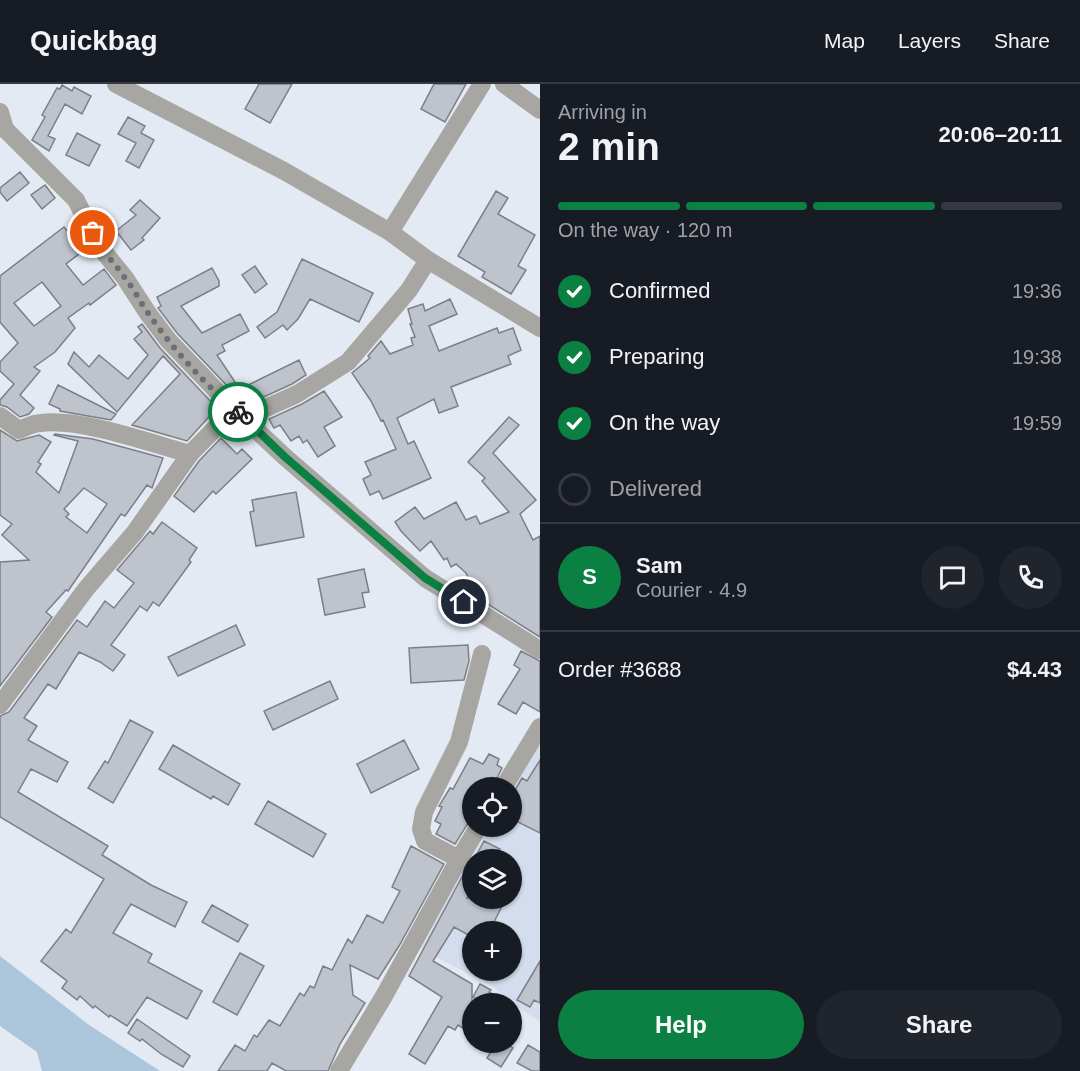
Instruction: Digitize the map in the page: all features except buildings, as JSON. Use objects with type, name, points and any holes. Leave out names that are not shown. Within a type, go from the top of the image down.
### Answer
[{"type":"street","points":[[116,84],[284,171],[390,232],[428,260],[540,328]]},
{"type":"street","points":[[390,232],[482,84]]},
{"type":"street","points":[[504,84],[540,110]]},
{"type":"street","points":[[0,112],[5,129],[76,200],[99,246],[125,278],[168,340],[239,413],[285,457],[425,578],[540,650]]},
{"type":"street","points":[[0,705],[86,589],[135,532],[190,454],[239,413],[297,394],[348,362],[409,290],[428,260]]},
{"type":"street","points":[[0,416],[19,430],[39,423],[59,422],[86,426],[190,454]]},
{"type":"street","points":[[459,859],[425,841],[421,828],[424,812],[459,742],[482,654]]},
{"type":"street","points":[[510,777],[540,727]]},
{"type":"street","points":[[339,1071],[384,996],[472,837]]},
{"type":"shaded area","points":[[540,722],[540,1022],[522,1010],[522,993],[500,993],[482,981],[522,981],[522,921],[462,921],[462,970],[419,948],[462,868],[462,909],[522,909],[522,849],[472,849],[479,837],[522,837],[522,777],[517,777]]},
{"type":"shaded area","points":[[0,956],[89,1025],[160,1071],[42,1071],[37,1052],[0,1026]]},
{"type":"way so far","points":[[93,233],[99,246],[125,278],[168,340],[238,412]]},
{"type":"route","points":[[238,412],[285,457],[425,578],[464,602]]}]
